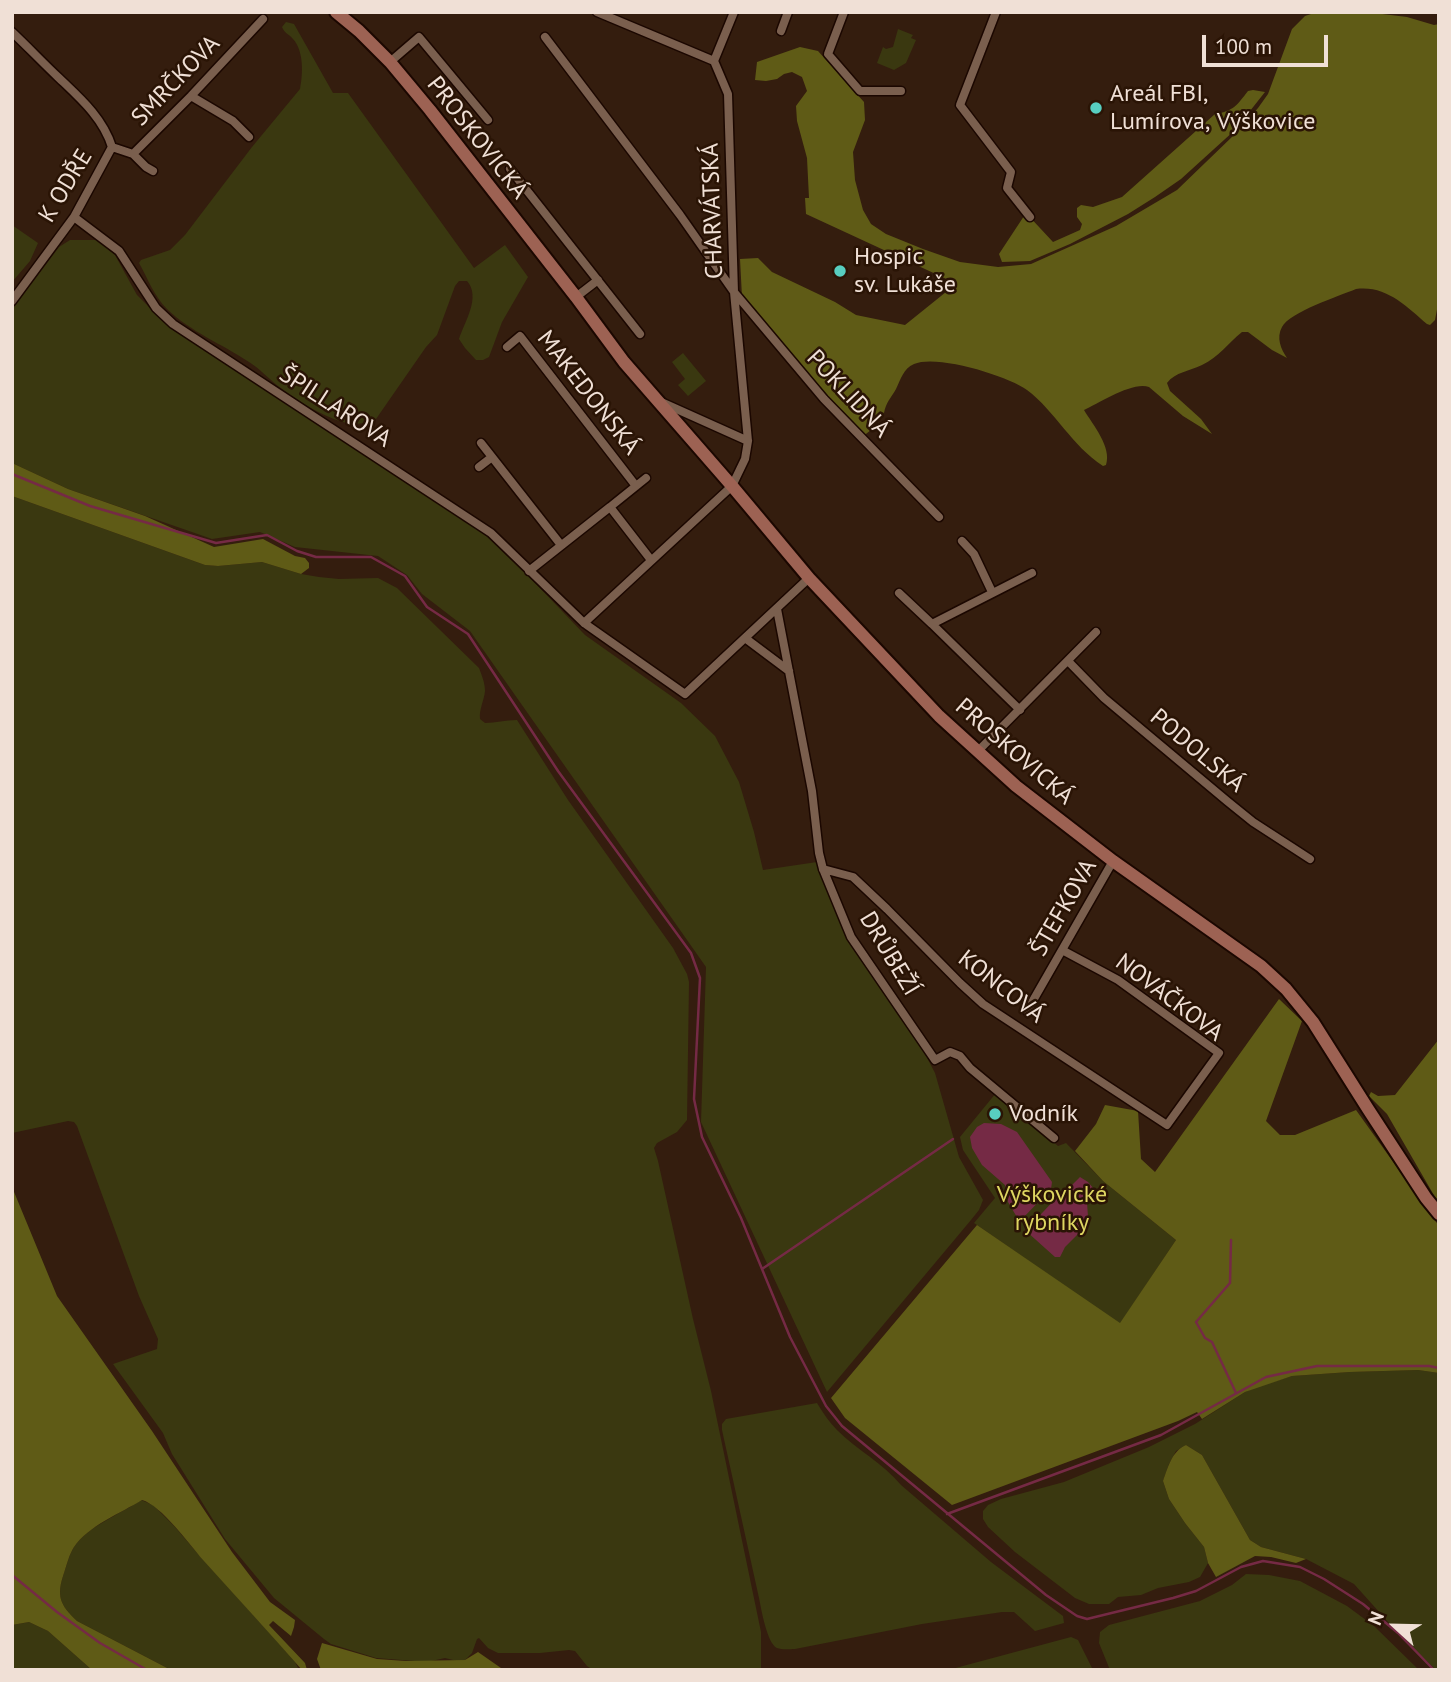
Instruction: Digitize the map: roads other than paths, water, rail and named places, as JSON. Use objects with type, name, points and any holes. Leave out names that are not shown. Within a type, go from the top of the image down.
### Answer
[{"type":"street","name":"PROSKOVICKÁ","points":[[336,12],[390,62],[576,297],[624,362],[809,578],[939,716],[1001,774],[1113,861],[1261,966],[1286,989],[1313,1022],[1439,1214]]},
{"type":"street","points":[[597,12],[714,61],[734,12]]},
{"type":"street","points":[[781,31],[788,12]]},
{"type":"street","points":[[844,12],[828,54],[860,91],[901,91]]},
{"type":"street","points":[[996,12],[960,105],[1011,172],[1007,188],[1030,217]]},
{"type":"street","name":"SMRČKOVA","points":[[112,146],[133,154],[263,19]]},
{"type":"street","name":"K ODŘE","points":[[12,32],[88,106],[112,146],[74,217],[12,301]]},
{"type":"street","points":[[390,62],[419,37],[488,120]]},
{"type":"street","name":"POKLIDNÁ","points":[[545,37],[680,215],[734,292],[824,399],[939,517]]},
{"type":"street","name":"CHARVÁTSKÁ","points":[[714,61],[728,94],[734,292],[748,440],[745,459],[732,486]]},
{"type":"street","points":[[191,96],[233,121],[249,137]]},
{"type":"street","points":[[133,154],[153,171]]},
{"type":"street","name":"PROSKOVICKÁ","points":[[510,169],[640,334]]},
{"type":"street","name":"ŠPILLAROVA","points":[[74,217],[119,251],[156,308],[173,324],[491,533],[584,623],[685,694],[809,578]]},
{"type":"street","points":[[576,297],[598,280]]},
{"type":"street","name":"MAKEDONSKÁ","points":[[508,347],[520,336],[636,486]]},
{"type":"street","points":[[658,401],[748,440]]},
{"type":"street","points":[[481,443],[561,545]]},
{"type":"street","points":[[479,467],[492,457]]},
{"type":"street","points":[[529,570],[646,478]]},
{"type":"street","points":[[584,623],[732,486]]},
{"type":"street","points":[[610,507],[651,560]]},
{"type":"street","points":[[962,541],[974,554],[992,592]]},
{"type":"street","points":[[932,624],[1032,573]]},
{"type":"street","points":[[899,593],[1020,710]]},
{"type":"street","name":"DRŮBEŽÍ","points":[[777,609],[812,791],[819,853],[823,869],[852,937],[935,1060],[950,1052],[957,1054],[1054,1138]]},
{"type":"street","points":[[978,752],[1096,632]]},
{"type":"street","points":[[745,638],[789,671]]},
{"type":"street","name":"PODOLSKÁ","points":[[1068,661],[1104,698],[1227,801],[1253,822],[1310,859]]},
{"type":"street","name":"ŠTEFKOVA","points":[[1027,1011],[1113,861]]},
{"type":"street","name":"KONCOVÁ","points":[[823,869],[853,877],[984,1004],[1167,1125]]},
{"type":"street","name":"NOVÁČKOVA","points":[[1062,950],[1118,980],[1219,1053],[1167,1125]]},
{"type":"waterway","points":[[12,474],[90,506],[216,543],[267,535],[297,551],[316,557],[371,557],[405,576],[427,607],[468,634],[558,771],[691,953],[700,978],[694,1099],[702,1137],[741,1218],[790,1337],[826,1406],[842,1426],[1046,1595],[1077,1616],[1087,1619],[1173,1598],[1196,1591],[1241,1567],[1263,1561],[1300,1567],[1324,1579],[1363,1604],[1398,1633],[1434,1670]]},
{"type":"waterway","points":[[762,1269],[953,1139]]},
{"type":"waterway","points":[[1231,1240],[1230,1283],[1196,1322],[1205,1338],[1212,1342],[1236,1393]]},
{"type":"waterway","points":[[947,1514],[1161,1435],[1266,1377],[1317,1366],[1439,1368]]},
{"type":"waterway","points":[[12,1575],[100,1643],[147,1670]]},
{"type":"place","name":"Areál FBI, Lumírova, Výškovice","points":[[1096,108]]},
{"type":"place","name":"Hospic sv. Lukáše","points":[[840,271]]},
{"type":"place","name":"Vodník","points":[[995,1114]]},
{"type":"park label","name":"Výškovické rybníky","points":[[1052,1209]]}]
